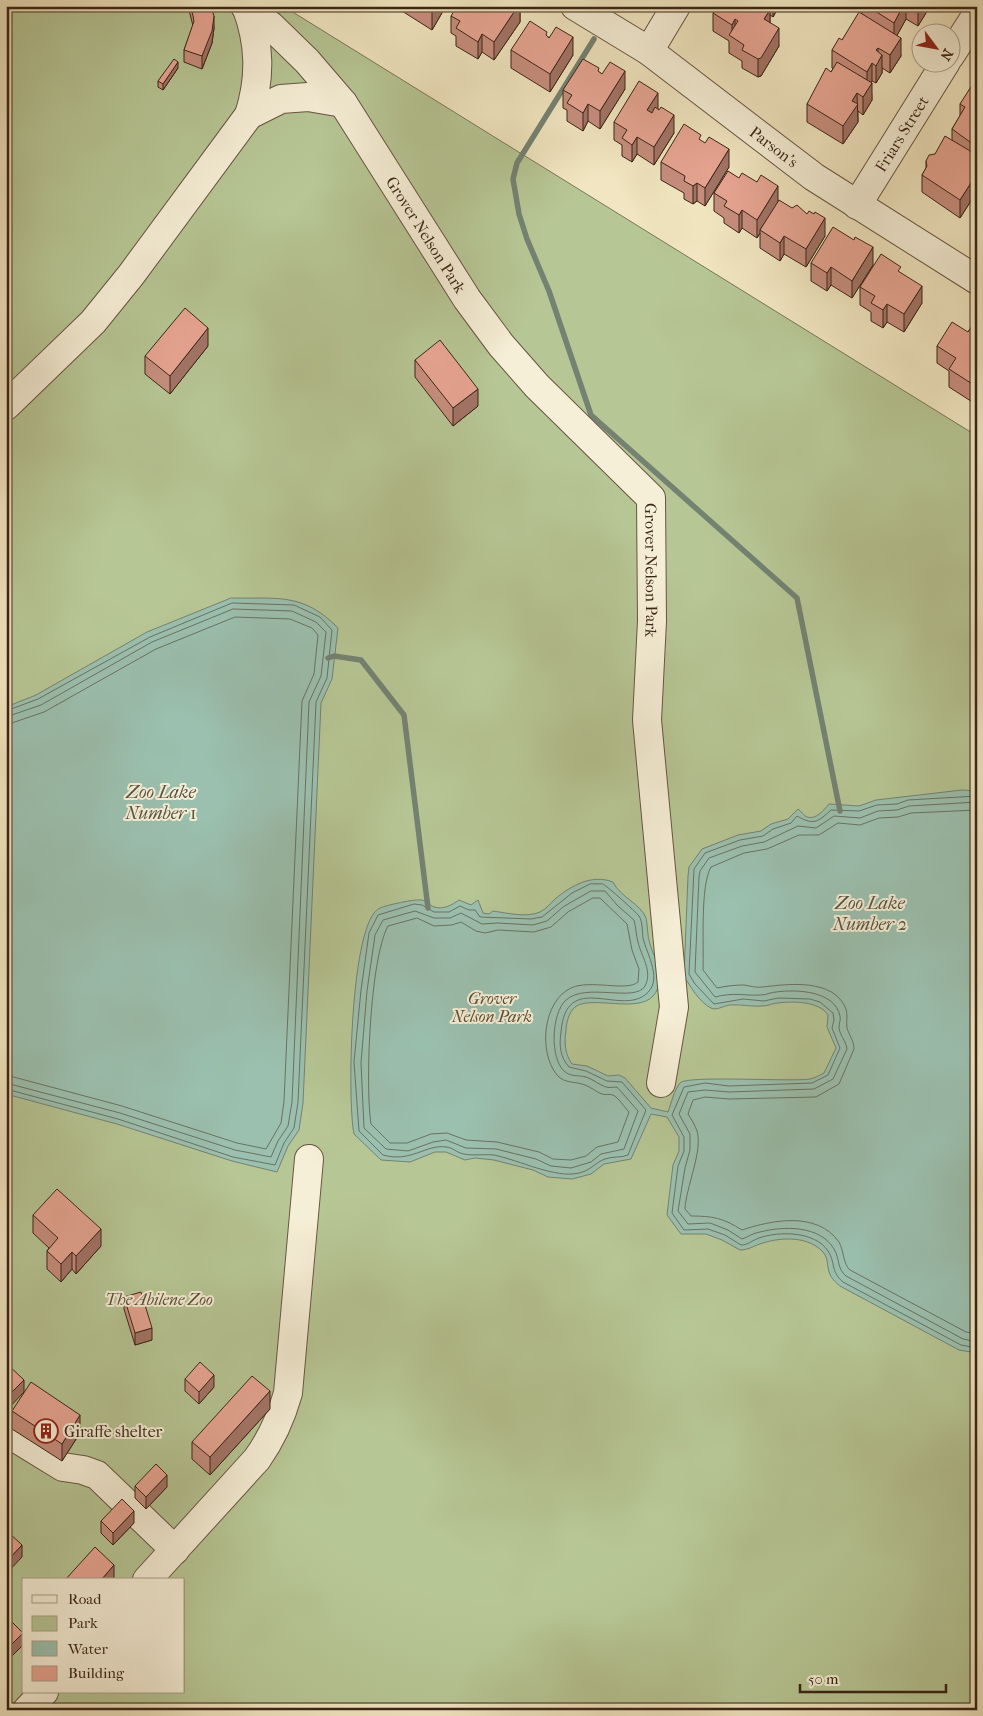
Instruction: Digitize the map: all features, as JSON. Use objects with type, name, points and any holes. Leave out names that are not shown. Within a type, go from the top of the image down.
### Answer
[{"type":"street","points":[[6,406],[93,322],[131,275],[249,115],[256,92],[257,64],[255,31],[245,6]]},
{"type":"street","name":"Grover Nelson Park","points":[[245,6],[271,26],[343,103],[467,299],[501,345],[537,386],[651,498],[652,621],[647,720],[674,1007],[661,1083]]},
{"type":"street","name":"Parson's","points":[[576,6],[648,51],[814,177],[977,280]]},
{"type":"street","points":[[648,51],[676,6]]},
{"type":"street","points":[[960,40],[977,14]]},
{"type":"street","name":"Friars Street","points":[[857,205],[940,72]]},
{"type":"street","points":[[249,115],[280,99],[308,97],[343,103]]},
{"type":"street","points":[[149,1578],[257,1459],[271,1439],[282,1415],[288,1393],[309,1159]]},
{"type":"street","points":[[6,1432],[63,1467],[83,1470],[97,1475],[175,1550]]},
{"type":"street","points":[[27,1710],[42,1694]]},
{"type":"green space","name":"Grover Nelson Park","points":[[6,6],[283,6],[977,436],[977,1710],[6,1710]]},
{"type":"water","name":"Zoo Lake Number 1","points":[[231,598],[276,598],[301,603],[325,616],[338,628],[332,679],[321,703],[303,1103],[299,1130],[288,1146],[277,1172],[232,1161],[117,1124],[6,1094],[6,707],[36,695],[147,632]]},
{"type":"water","name":"Zoo Lake Number 2","points":[[962,790],[977,791],[977,1353],[959,1350],[840,1286],[834,1281],[829,1272],[826,1256],[810,1243],[786,1239],[740,1250],[706,1234],[681,1234],[667,1215],[673,1165],[679,1151],[679,1137],[667,1117],[651,1114],[631,1159],[604,1164],[591,1174],[572,1179],[548,1177],[533,1170],[494,1160],[475,1158],[465,1160],[446,1152],[435,1152],[410,1162],[381,1160],[354,1134],[351,1052],[357,976],[362,944],[370,920],[380,908],[401,902],[423,900],[434,907],[441,908],[459,900],[471,905],[478,900],[483,913],[489,914],[493,911],[529,915],[542,911],[575,885],[597,879],[613,882],[620,892],[640,909],[646,918],[649,941],[658,966],[658,986],[652,997],[641,1003],[582,1004],[573,1009],[566,1026],[566,1052],[572,1064],[587,1066],[608,1076],[619,1075],[625,1078],[651,1108],[668,1112],[674,1093],[680,1083],[700,1079],[810,1079],[824,1073],[836,1048],[827,1027],[828,1015],[818,1007],[805,1003],[791,1002],[765,1006],[729,1005],[713,1009],[703,1002],[692,989],[684,976],[688,876],[689,867],[702,849],[738,835],[761,831],[771,824],[788,819],[798,809],[810,818],[820,814],[829,804],[859,806],[876,800]]},
{"type":"building","points":[[191,6],[211,6],[214,16],[212,31],[202,56],[184,50],[194,21]]},
{"type":"building","points":[[423,6],[435,6],[432,12]]},
{"type":"building","points":[[457,6],[518,6],[494,42],[482,34],[478,42],[456,28],[460,21],[451,16]]},
{"type":"building","points":[[718,6],[743,6],[752,12],[755,6],[763,6],[770,10],[764,19],[779,28],[761,58],[758,59],[742,50],[744,45],[729,35],[738,21],[735,19],[732,25],[713,13]]},
{"type":"building","points":[[867,6],[903,6],[894,23]]},
{"type":"building","points":[[859,12],[901,38],[890,55],[878,48],[876,50],[882,55],[876,66],[872,63],[867,72],[832,50],[839,38],[842,40]]},
{"type":"building","points":[[530,21],[547,32],[546,35],[549,38],[556,27],[573,37],[550,74],[511,50]]},
{"type":"building","points":[[174,59],[178,62],[163,84],[158,81]]},
{"type":"building","points":[[583,59],[599,68],[598,71],[602,74],[610,62],[625,71],[600,111],[588,104],[583,113],[567,103],[572,95],[563,90]]},
{"type":"building","points":[[837,62],[872,83],[863,97],[857,93],[852,101],[858,104],[843,126],[807,104],[826,68],[831,72]]},
{"type":"building","points":[[639,81],[658,93],[647,110],[652,113],[655,107],[659,110],[661,107],[674,115],[654,147],[637,137],[632,145],[622,138],[627,130],[614,122]]},
{"type":"building","points":[[974,82],[977,84],[977,147],[952,129],[965,107],[960,104]]},
{"type":"building","points":[[684,124],[701,135],[699,139],[705,143],[709,137],[729,149],[705,188],[697,183],[693,186],[684,181],[685,176],[661,162]]},
{"type":"building","points":[[945,136],[977,155],[977,176],[960,200],[922,175],[927,166],[926,161],[929,155],[935,154]]},
{"type":"building","points":[[728,171],[739,178],[742,173],[757,182],[761,175],[778,186],[757,220],[742,210],[739,215],[724,206],[727,201],[714,193]]},
{"type":"building","points":[[779,200],[792,208],[797,205],[807,214],[809,211],[814,214],[815,212],[825,218],[806,249],[784,236],[780,243],[760,230]]},
{"type":"building","points":[[833,227],[854,240],[855,237],[873,247],[852,281],[831,267],[827,273],[811,263]]},
{"type":"building","points":[[881,254],[901,267],[898,271],[922,286],[904,314],[887,304],[883,310],[871,303],[875,296],[860,287]]},
{"type":"building","points":[[185,308],[208,328],[170,376],[145,356]]},
{"type":"building","points":[[977,319],[977,387],[949,369],[956,358],[937,346],[952,322],[968,332]]},
{"type":"building","points":[[440,340],[478,389],[453,408],[415,360]]},
{"type":"building","points":[[57,1189],[101,1229],[76,1256],[72,1252],[61,1264],[47,1251],[58,1238],[33,1215]]},
{"type":"building","points":[[141,1292],[152,1328],[135,1333],[124,1297]]},
{"type":"building","points":[[200,1362],[214,1375],[199,1392],[185,1379]]},
{"type":"building","points":[[6,1363],[24,1380],[6,1398]]},
{"type":"building","points":[[252,1376],[270,1391],[210,1457],[192,1442]]},
{"type":"building","points":[[31,1382],[80,1415],[62,1444],[12,1411]]},
{"type":"building","points":[[156,1464],[167,1475],[146,1497],[135,1486]]},
{"type":"building","points":[[122,1499],[134,1511],[113,1533],[101,1521]]},
{"type":"building","points":[[6,1532],[22,1545],[6,1562]]},
{"type":"building","points":[[95,1547],[114,1565],[103,1578],[67,1578]]},
{"type":"building","points":[[11,1621],[22,1634],[6,1650],[6,1625]]},
{"type":"waterway","points":[[594,39],[517,163],[513,179],[519,214],[527,239],[549,291],[591,415],[797,598],[840,811]]},
{"type":"waterway","points":[[328,658],[334,656],[361,660],[404,715],[428,908]]},
{"type":"place","name":"Giraffe shelter","points":[[46,1431]]},
{"type":"park label","name":"The Abilene Zoo","points":[[159,1299]]}]
